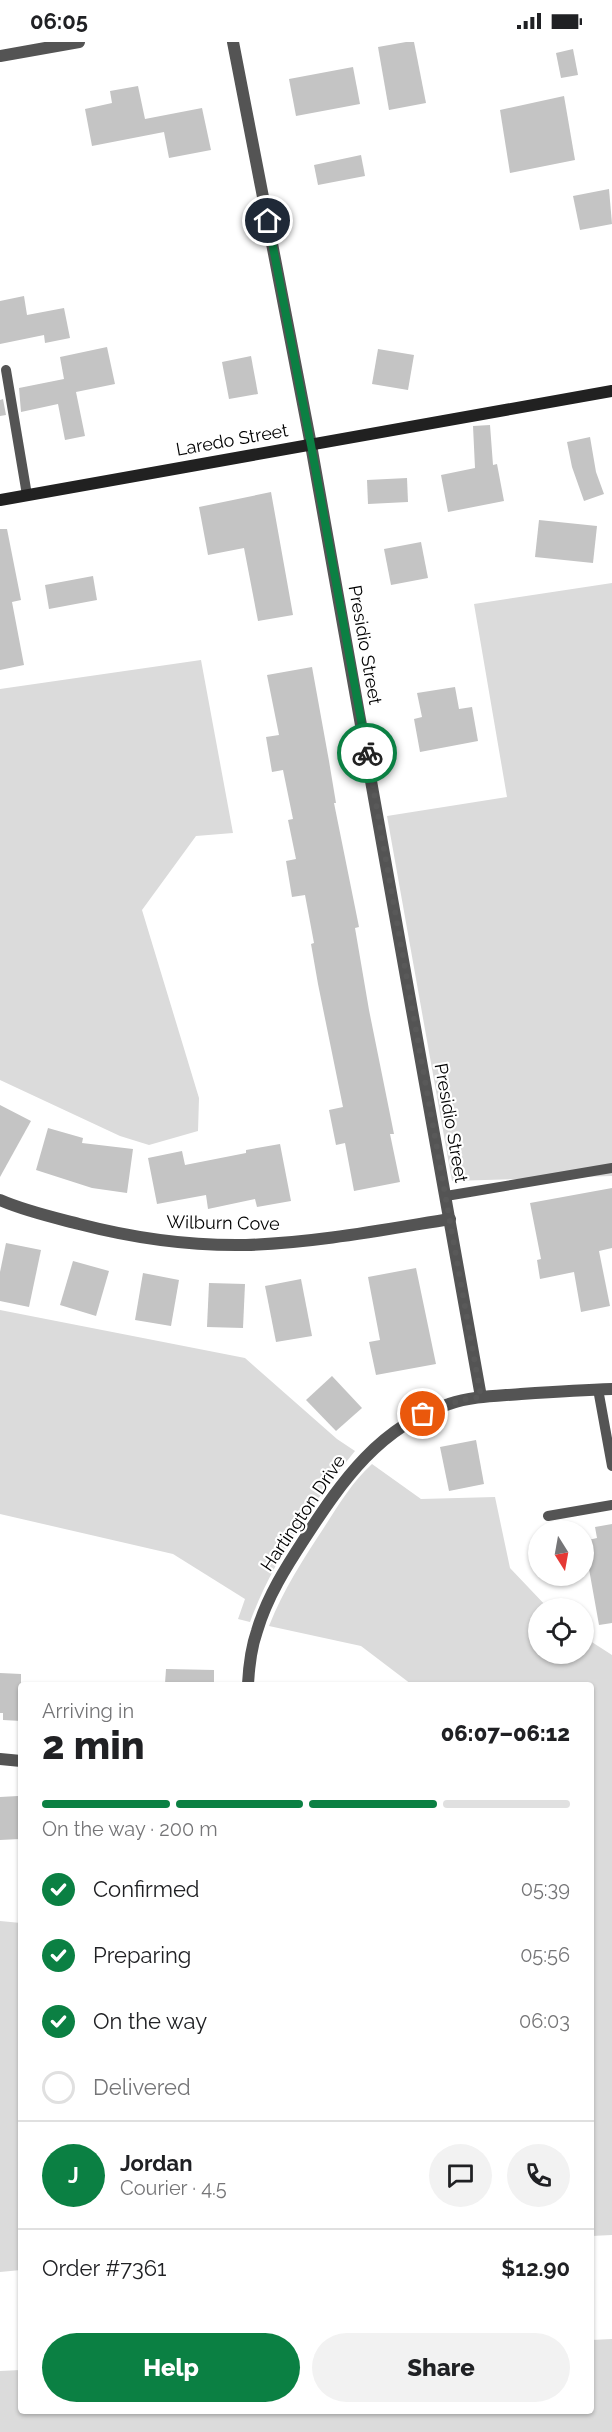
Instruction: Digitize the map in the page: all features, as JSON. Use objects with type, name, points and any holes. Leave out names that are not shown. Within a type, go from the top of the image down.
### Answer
[{"type":"street","points":[[0,56],[79,42]]},
{"type":"street","name":"Presidio Street","points":[[233,42],[311,445],[481,1397]]},
{"type":"street","name":"Laredo Street","points":[[0,500],[612,391]]},
{"type":"street","name":"Wilburn Cove","points":[[0,1200],[99,1229],[183,1243],[245,1245],[304,1241],[450,1219]]},
{"type":"street","name":"Hartington Drive","points":[[248,1682],[253,1646],[270,1596],[339,1486],[362,1459],[398,1429],[446,1404],[481,1397],[612,1389]]},
{"type":"street","points":[[0,1759],[18,1761]]},
{"type":"lane","points":[[6,370],[27,495]]},
{"type":"lane","points":[[446,1196],[612,1168]]},
{"type":"lane","points":[[598,1389],[612,1466]]},
{"type":"lane","points":[[548,1516],[612,1505]]},
{"type":"shaded area","points":[[612,583],[612,1176],[452,1181],[387,816],[507,797],[474,604]]},
{"type":"shaded area","points":[[201,660],[233,833],[196,836],[142,910],[199,1098],[198,1131],[149,1145],[120,1136],[0,1080],[0,689]]},
{"type":"shaded area","points":[[0,1310],[245,1358],[337,1439],[355,1451],[295,1532],[270,1576],[250,1622],[238,1619],[245,1599],[173,1554],[0,1514]]},
{"type":"shaded area","points":[[372,1464],[421,1499],[495,1497],[510,1568],[538,1598],[528,1598],[528,1664],[594,1664],[594,1643],[612,1655],[612,2235],[594,2236],[594,1682],[408,1682],[361,1646],[269,1626],[287,1587],[347,1493]]},
{"type":"shaded area","points":[[0,1921],[18,1923],[18,2270],[0,2272]]},
{"type":"shaded area","points":[[612,2339],[612,2432],[0,2432],[0,2371],[18,2370],[18,2414],[594,2414],[594,2340]]},
{"type":"building","points":[[414,42],[426,103],[389,110],[378,47]]},
{"type":"building","points":[[573,49],[578,75],[561,78],[556,53]]},
{"type":"building","points":[[353,67],[360,104],[296,116],[289,79]]},
{"type":"building","points":[[138,86],[145,119],[202,108],[211,150],[169,158],[164,132],[92,146],[85,109],[112,103],[110,91]]},
{"type":"building","points":[[564,96],[575,160],[510,173],[500,110]]},
{"type":"building","points":[[361,155],[365,176],[318,185],[314,165]]},
{"type":"building","points":[[609,189],[612,224],[580,230],[573,196]]},
{"type":"building","points":[[24,296],[27,315],[64,308],[70,338],[45,343],[44,335],[0,344],[0,301]]},
{"type":"building","points":[[107,347],[115,384],[76,392],[85,436],[65,440],[58,404],[21,412],[19,388],[64,379],[60,357]]},
{"type":"building","points":[[378,349],[414,355],[408,390],[372,384]]},
{"type":"building","points":[[251,356],[258,394],[229,399],[222,362]]},
{"type":"building","points":[[3,399],[6,415],[0,416],[0,400]]},
{"type":"building","points":[[490,425],[493,465],[497,464],[504,501],[448,512],[441,475],[475,468],[473,426]]},
{"type":"building","points":[[590,437],[596,472],[604,494],[584,501],[572,467],[567,442]]},
{"type":"building","points":[[407,478],[408,502],[368,504],[367,480]]},
{"type":"building","points":[[271,492],[293,615],[258,621],[244,548],[208,555],[199,507]]},
{"type":"building","points":[[539,520],[597,526],[593,563],[535,557]]},
{"type":"building","points":[[0,529],[7,529],[21,600],[12,602],[24,665],[0,670]]},
{"type":"building","points":[[421,542],[428,578],[391,585],[384,549]]},
{"type":"building","points":[[93,576],[97,600],[49,609],[45,585]]},
{"type":"building","points":[[312,667],[336,803],[334,803],[359,927],[355,928],[394,1134],[390,1134],[400,1182],[354,1191],[345,1143],[336,1145],[329,1110],[343,1107],[318,984],[311,944],[314,943],[305,895],[292,897],[286,861],[296,859],[288,820],[293,819],[283,770],[272,772],[266,737],[279,735],[267,675]]},
{"type":"building","points":[[455,687],[459,709],[472,707],[478,741],[420,752],[414,719],[422,717],[417,693]]},
{"type":"building","points":[[0,1105],[31,1121],[0,1177]]},
{"type":"building","points":[[48,1128],[83,1138],[82,1143],[133,1149],[127,1193],[92,1188],[36,1170]]},
{"type":"building","points":[[280,1144],[291,1201],[257,1207],[255,1199],[208,1209],[206,1195],[157,1204],[148,1158],[182,1151],[185,1165]]},
{"type":"building","points":[[612,1188],[612,1248],[599,1251],[610,1306],[581,1312],[574,1272],[540,1279],[537,1260],[541,1259],[530,1203]]},
{"type":"building","points":[[6,1243],[41,1250],[29,1307],[0,1301],[0,1272]]},
{"type":"building","points":[[73,1261],[109,1271],[96,1316],[60,1305]]},
{"type":"building","points":[[416,1268],[436,1364],[376,1375],[369,1342],[380,1340],[368,1277]]},
{"type":"building","points":[[143,1273],[179,1280],[171,1326],[135,1320]]},
{"type":"building","points":[[301,1279],[312,1336],[276,1342],[265,1286]]},
{"type":"building","points":[[209,1283],[245,1284],[243,1328],[207,1327]]},
{"type":"building","points":[[332,1376],[362,1408],[336,1431],[306,1400]]},
{"type":"building","points":[[476,1440],[484,1484],[449,1491],[440,1447]]},
{"type":"building","points":[[612,1524],[612,1623],[599,1625],[592,1586],[594,1586],[594,1539],[597,1538],[595,1527]]},
{"type":"building","points":[[166,1669],[214,1670],[214,1682],[165,1682]]},
{"type":"building","points":[[0,1673],[21,1674],[21,1682],[18,1682],[18,1721],[3,1720],[3,1713],[0,1713]]},
{"type":"building","points":[[18,1796],[18,1839],[0,1840],[0,1797]]},
{"type":"way so far","points":[[367,753],[481,1397],[446,1404],[423,1414]]},
{"type":"route","points":[[268,221],[367,753]]}]
